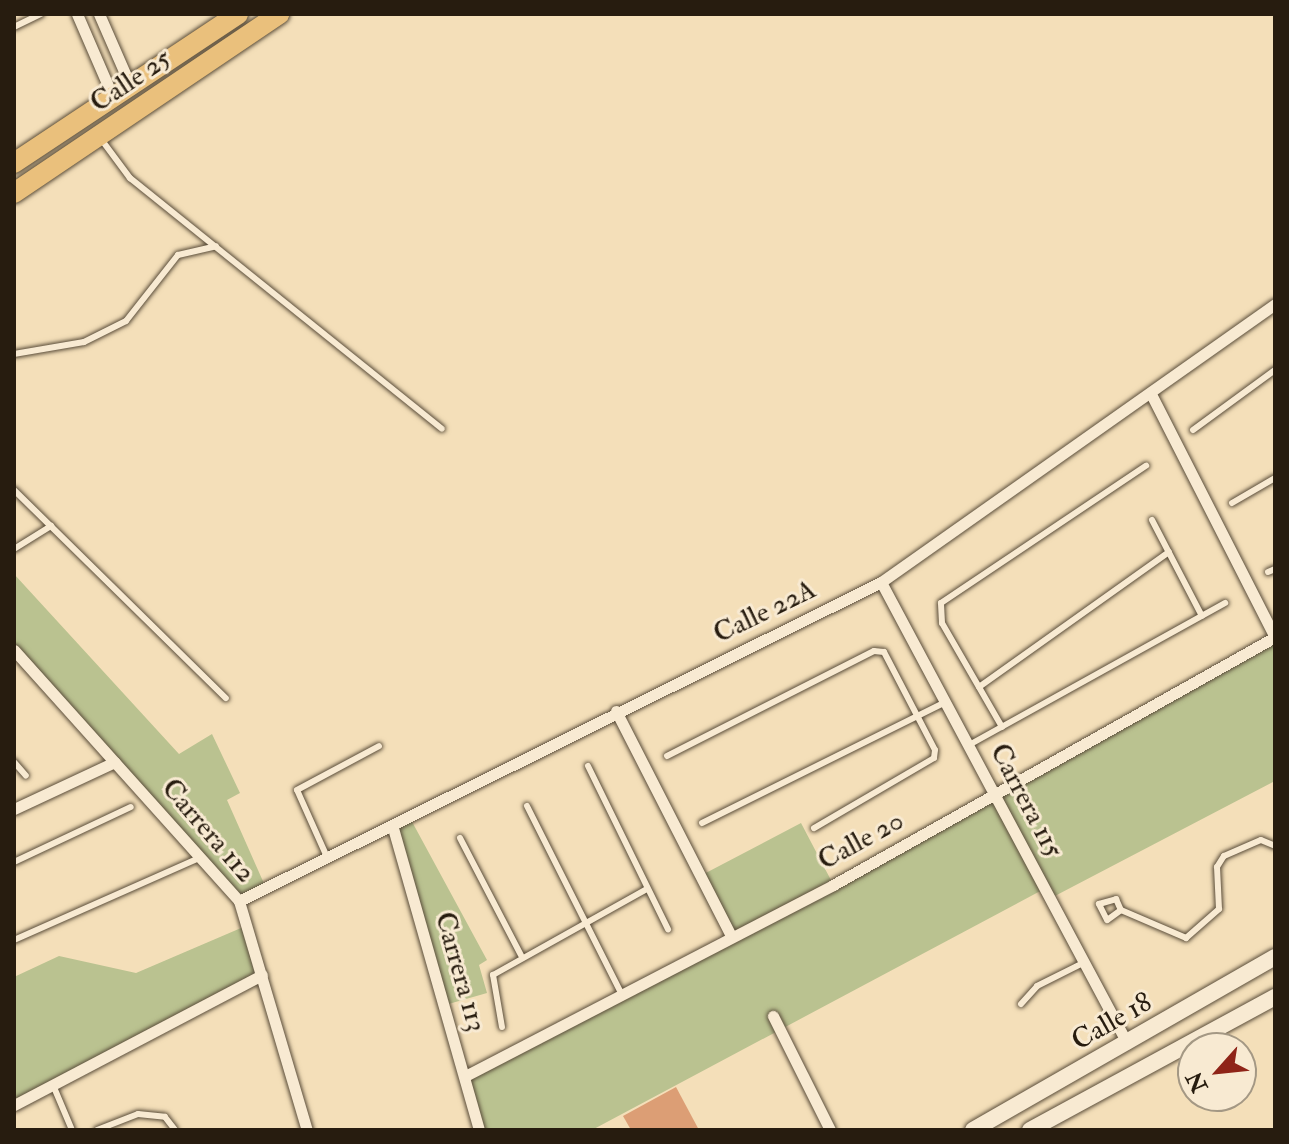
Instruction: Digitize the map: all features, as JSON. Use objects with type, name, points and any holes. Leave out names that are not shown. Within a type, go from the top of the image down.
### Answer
[{"type":"highway","name":"Calle 25","points":[[14,163],[238,14]]},
{"type":"highway","name":"Calle 25","points":[[14,193],[279,14]]},
{"type":"main road","name":"Calle 18","points":[[973,1130],[1275,957]]},
{"type":"main road","name":"Calle 18","points":[[1030,1130],[1275,997]]},
{"type":"street","points":[[77,14],[121,91]]},
{"type":"street","points":[[99,14],[121,91]]},
{"type":"street","name":"Calle 22A","points":[[239,901],[393,828],[616,711],[881,582],[1275,304]]},
{"type":"street","points":[[1151,394],[1275,637]]},
{"type":"street","name":"Carrera 115","points":[[881,582],[1127,1043]]},
{"type":"street","name":"Calle 20","points":[[465,1076],[731,936],[1275,637]]},
{"type":"street","name":"Carrera 112","points":[[14,650],[204,856],[239,901],[307,1130]]},
{"type":"street","points":[[616,711],[731,936]]},
{"type":"street","points":[[14,809],[115,762]]},
{"type":"street","name":"Carrera 113","points":[[393,828],[479,1130]]},
{"type":"street","points":[[14,1105],[262,975]]},
{"type":"street","points":[[773,1016],[830,1130]]},
{"type":"lane","points":[[14,27],[41,14]]},
{"type":"lane","points":[[100,136],[130,178],[442,429]]},
{"type":"lane","points":[[14,354],[84,342],[126,321],[178,255],[216,246]]},
{"type":"lane","points":[[1193,430],[1275,370]]},
{"type":"lane","points":[[1002,727],[942,623],[941,603],[1146,466]]},
{"type":"lane","points":[[1232,503],[1275,478]]},
{"type":"lane","points":[[14,490],[226,698]]},
{"type":"lane","points":[[1152,520],[1202,616]]},
{"type":"lane","points":[[14,549],[51,526]]},
{"type":"lane","points":[[979,687],[1169,552]]},
{"type":"lane","points":[[969,745],[1225,603]]},
{"type":"lane","points":[[667,756],[874,651],[886,655],[935,750],[927,766],[814,828]]},
{"type":"lane","points":[[702,823],[946,702]]},
{"type":"lane","points":[[328,859],[297,790],[379,746]]},
{"type":"lane","points":[[14,762],[26,776]]},
{"type":"lane","points":[[588,766],[668,929]]},
{"type":"lane","points":[[527,806],[622,995]]},
{"type":"lane","points":[[14,862],[131,807]]},
{"type":"lane","points":[[460,838],[521,955]]},
{"type":"lane","points":[[1121,910],[1186,938],[1219,909],[1217,867],[1224,856],[1261,840],[1275,846]]},
{"type":"lane","points":[[14,940],[204,856]]},
{"type":"lane","points":[[502,1027],[491,978],[521,955],[647,889]]},
{"type":"lane","points":[[1021,1004],[1037,986],[1085,962]]},
{"type":"lane","points":[[53,1085],[72,1130]]},
{"type":"lane","points":[[97,1130],[138,1114],[165,1117],[175,1130]]},
{"type":"green space","points":[[14,574],[179,754],[212,734],[240,793],[227,800],[266,888],[239,901],[14,650]]},
{"type":"green space","points":[[1275,637],[1275,781],[1051,898],[1046,888],[592,1130],[479,1130],[465,1076],[730,937],[700,876],[801,823],[833,884]]},
{"type":"green space","points":[[410,818],[487,960],[479,965],[487,993],[445,1005],[393,828]]},
{"type":"green space","points":[[248,925],[262,975],[14,1105],[14,977],[59,956],[136,973]]},
{"type":"building","points":[[676,1087],[699,1130],[631,1130],[623,1116]]}]
